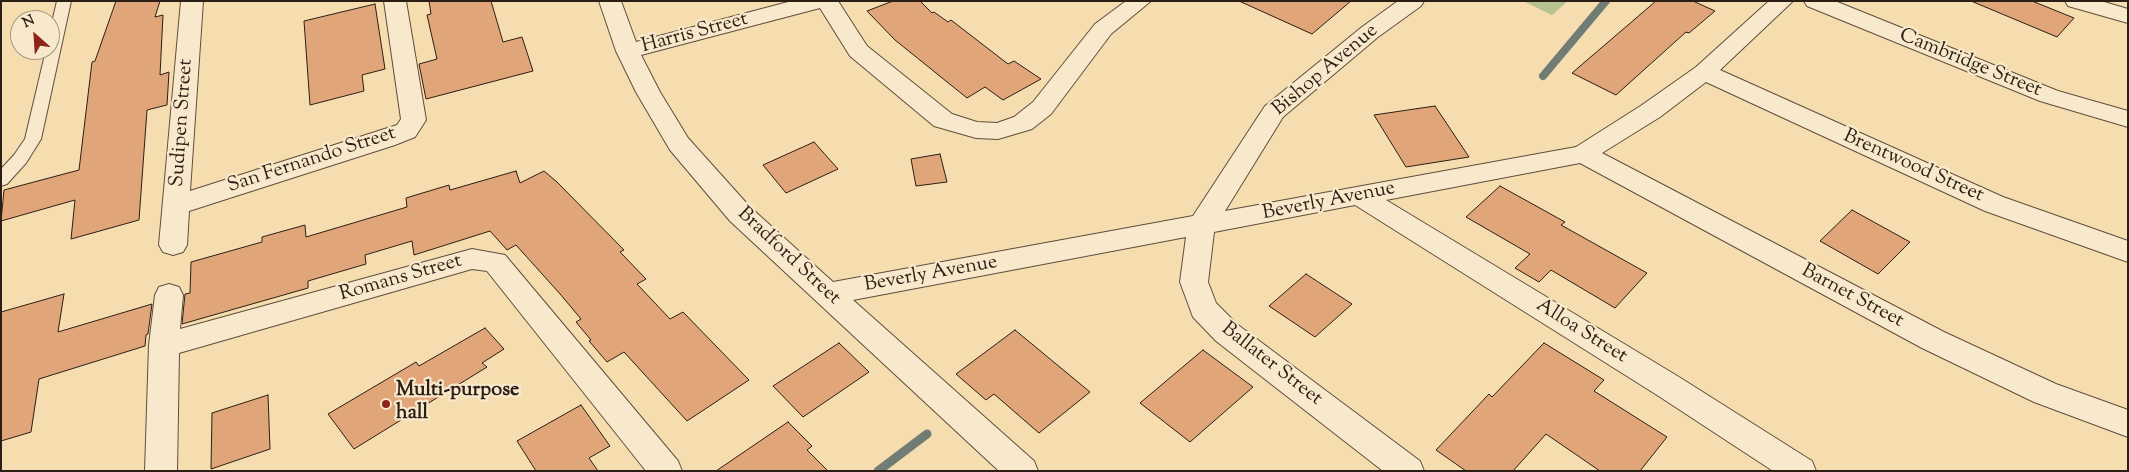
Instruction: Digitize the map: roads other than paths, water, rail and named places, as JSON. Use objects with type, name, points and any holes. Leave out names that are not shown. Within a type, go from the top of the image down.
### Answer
[{"type":"street","name":"Sudipen Street","points":[[173,245],[192,1]]},
{"type":"street","name":"San Fernando Street","points":[[177,205],[386,139],[406,130],[414,120],[396,1]]},
{"type":"street","name":"Bradford Street","points":[[610,1],[628,51],[648,92],[680,144],[740,214],[1022,471]]},
{"type":"street","name":"Harris Street","points":[[628,51],[819,1]]},
{"type":"street","points":[[828,1],[858,51],[943,120],[976,130],[998,131],[1022,123],[1042,108],[1103,29],[1140,1]]},
{"type":"street","name":"Bishop Avenue","points":[[1200,226],[1274,112],[1370,32],[1413,1]]},
{"type":"street","name":"Beverly Avenue","points":[[827,294],[1583,154],[1651,111],[1704,72],[1782,1]]},
{"type":"street","name":"Cambridge Street","points":[[1815,1],[2049,96],[2128,119]]},
{"type":"street","points":[[2076,1],[2128,16]]},
{"type":"street","name":"Brentwood Street","points":[[1704,72],[1994,204],[2128,252]]},
{"type":"street","name":"Barnet Street","points":[[1583,154],[1933,340],[2045,394],[2128,424]]},
{"type":"street","name":"Alloa Street","points":[[1360,196],[1668,386],[1800,471]]},
{"type":"street","name":"Ballater Street","points":[[1200,226],[1194,282],[1203,309],[1227,333],[1408,471]]},
{"type":"street","name":"Romans Street","points":[[164,345],[472,259],[495,262],[666,471]]},
{"type":"street","points":[[161,471],[164,345],[169,295]]},
{"type":"lane","points":[[2,179],[29,147],[36,130],[64,1]]},
{"type":"waterway","points":[[1543,76],[1606,1]]},
{"type":"waterway","points":[[878,471],[927,434]]},
{"type":"place","name":"Multi-purpose hall","points":[[386,404]]}]
